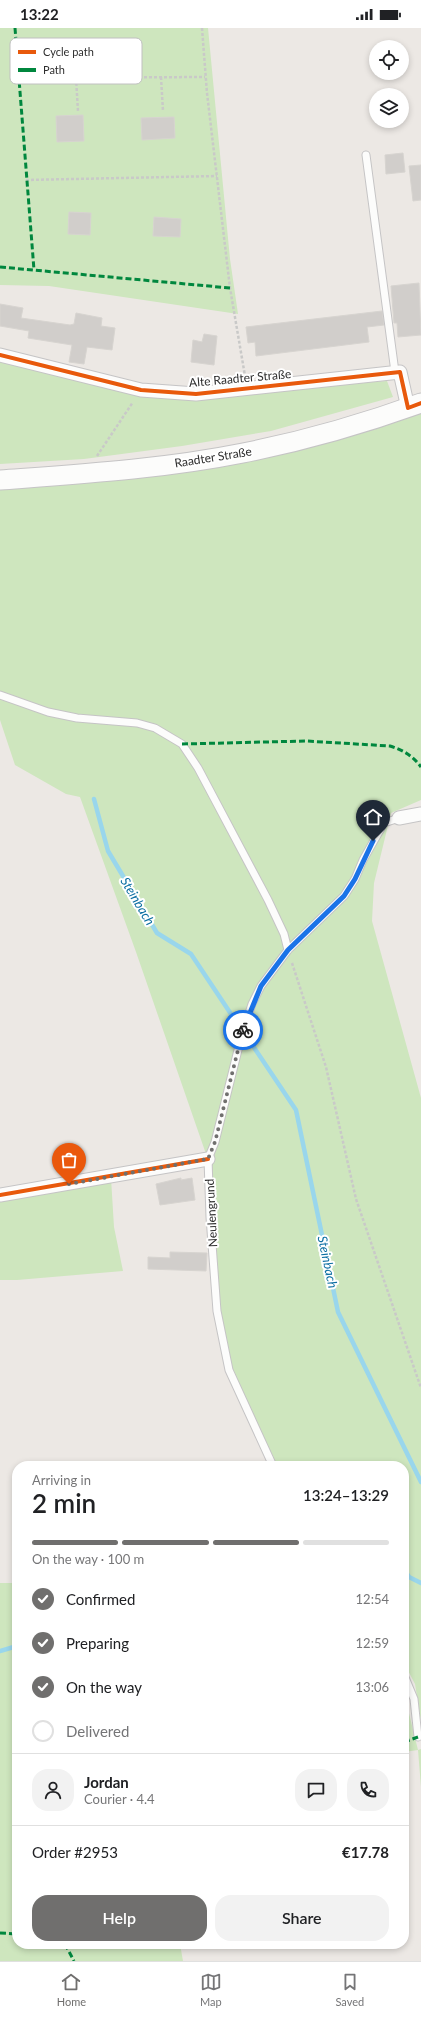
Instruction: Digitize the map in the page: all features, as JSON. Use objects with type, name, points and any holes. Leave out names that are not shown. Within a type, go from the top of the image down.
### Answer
[{"type":"main road","name":"Raadter Straße","points":[[0,480],[84,474],[242,453],[323,435],[415,406]]},
{"type":"street","name":"Alte Raadter Straße","points":[[0,355],[141,390],[196,394],[395,372]]},
{"type":"street","points":[[395,372],[400,372],[415,406]]},
{"type":"street","name":"Neulengrund","points":[[399,818],[421,814]]},
{"type":"street","points":[[0,1195],[208,1159]]},
{"type":"lane","points":[[366,155],[395,372]]},
{"type":"lane","points":[[0,696],[48,712],[77,718],[137,723],[155,728],[182,744],[198,768],[268,900],[284,934],[288,950]]},
{"type":"lane","name":"Neulengrund","points":[[271,1461],[229,1370],[217,1311],[210,1217],[208,1159],[215,1142],[241,1038],[252,1004],[261,986],[288,950],[344,896],[355,879],[363,860],[384,823],[399,818]]},
{"type":"lane","points":[[409,1687],[414,1699],[418,1737]]},
{"type":"path","points":[[202,28],[205,77],[230,288],[248,388]]},
{"type":"path","points":[[142,77],[205,77]]},
{"type":"path","points":[[160,77],[163,111]]},
{"type":"path","points":[[76,84],[78,111]]},
{"type":"path","points":[[26,180],[217,176]]},
{"type":"path","points":[[84,474],[141,390]]},
{"type":"path","points":[[288,950],[326,1067],[356,1199],[421,1388]]},
{"type":"green space","points":[[0,28],[208,28],[230,259],[238,314],[49,286],[0,285]]},
{"type":"green space","points":[[0,358],[140,391],[247,391],[387,381],[393,397],[271,431],[182,446],[84,459],[0,464]]},
{"type":"green space","points":[[421,409],[421,800],[391,813],[374,883],[372,921],[421,1098],[421,1721],[415,1684],[409,1673],[409,1461],[269,1461],[230,1370],[217,1310],[206,1154],[136,952],[80,797],[66,794],[15,765],[0,720],[0,489],[83,481]]},
{"type":"green space","points":[[111,1178],[114,1227],[123,1271],[17,1280],[0,1280],[0,1195]]},
{"type":"green space","points":[[0,1583],[12,1583],[12,1949],[181,1949],[183,1961],[0,1961]]},
{"type":"green space","points":[[409,1713],[418,1750],[409,1751]]},
{"type":"green space","points":[[421,1749],[421,1787],[418,1750]]},
{"type":"building","points":[[83,115],[84,141],[57,142],[56,116]]},
{"type":"building","points":[[174,117],[175,138],[142,140],[141,118]]},
{"type":"building","points":[[403,153],[405,172],[386,174],[385,155]]},
{"type":"building","points":[[421,165],[421,200],[413,201],[409,166]]},
{"type":"building","points":[[69,212],[91,213],[90,235],[68,234]]},
{"type":"building","points":[[154,217],[181,219],[180,237],[153,236]]},
{"type":"building","points":[[419,283],[421,335],[398,337],[397,323],[394,323],[391,286]]},
{"type":"building","points":[[0,304],[23,308],[21,318],[70,325],[74,324],[76,313],[102,318],[101,326],[115,328],[112,350],[87,347],[84,364],[69,362],[72,345],[28,338],[29,331],[0,326]]},
{"type":"building","points":[[382,311],[384,325],[367,327],[369,342],[256,356],[255,342],[248,343],[246,327]]},
{"type":"building","points":[[204,334],[217,336],[214,365],[191,362],[193,340],[202,342]]},
{"type":"building","points":[[181,1178],[181,1180],[192,1178],[195,1200],[160,1205],[156,1184]]},
{"type":"building","points":[[170,1252],[207,1253],[206,1271],[148,1269],[148,1257],[170,1258]]},
{"type":"waterway","name":"Steinbach","points":[[94,799],[108,851],[157,933],[191,954],[237,1023]]},
{"type":"waterway","name":"Steinbach","points":[[249,1040],[296,1110],[338,1312],[421,1482]]},
{"type":"waterway","points":[[409,1577],[421,1583]]},
{"type":"waterway","points":[[0,1651],[12,1647]]},
{"type":"marked path","points":[[15,28],[16,38]]},
{"type":"marked path","points":[[19,84],[34,270]]},
{"type":"marked path","points":[[0,267],[230,288]]},
{"type":"marked path","points":[[182,744],[306,741],[390,746],[407,754],[421,767]]},
{"type":"marked path","points":[[409,1740],[418,1737]]},
{"type":"marked path","points":[[0,1933],[12,1934]]},
{"type":"marked path","points":[[68,1949],[74,1961]]},
{"type":"cycle path","points":[[0,355],[141,390],[196,394],[400,372],[408,408],[421,403]]},
{"type":"cycle path","points":[[0,1195],[208,1159]]},
{"type":"way so far","points":[[69,1184],[162,1166],[208,1159],[215,1142],[243,1030]]},
{"type":"route","points":[[243,1030],[252,1004],[269,974],[288,950],[344,896],[355,879],[373,841]]}]
